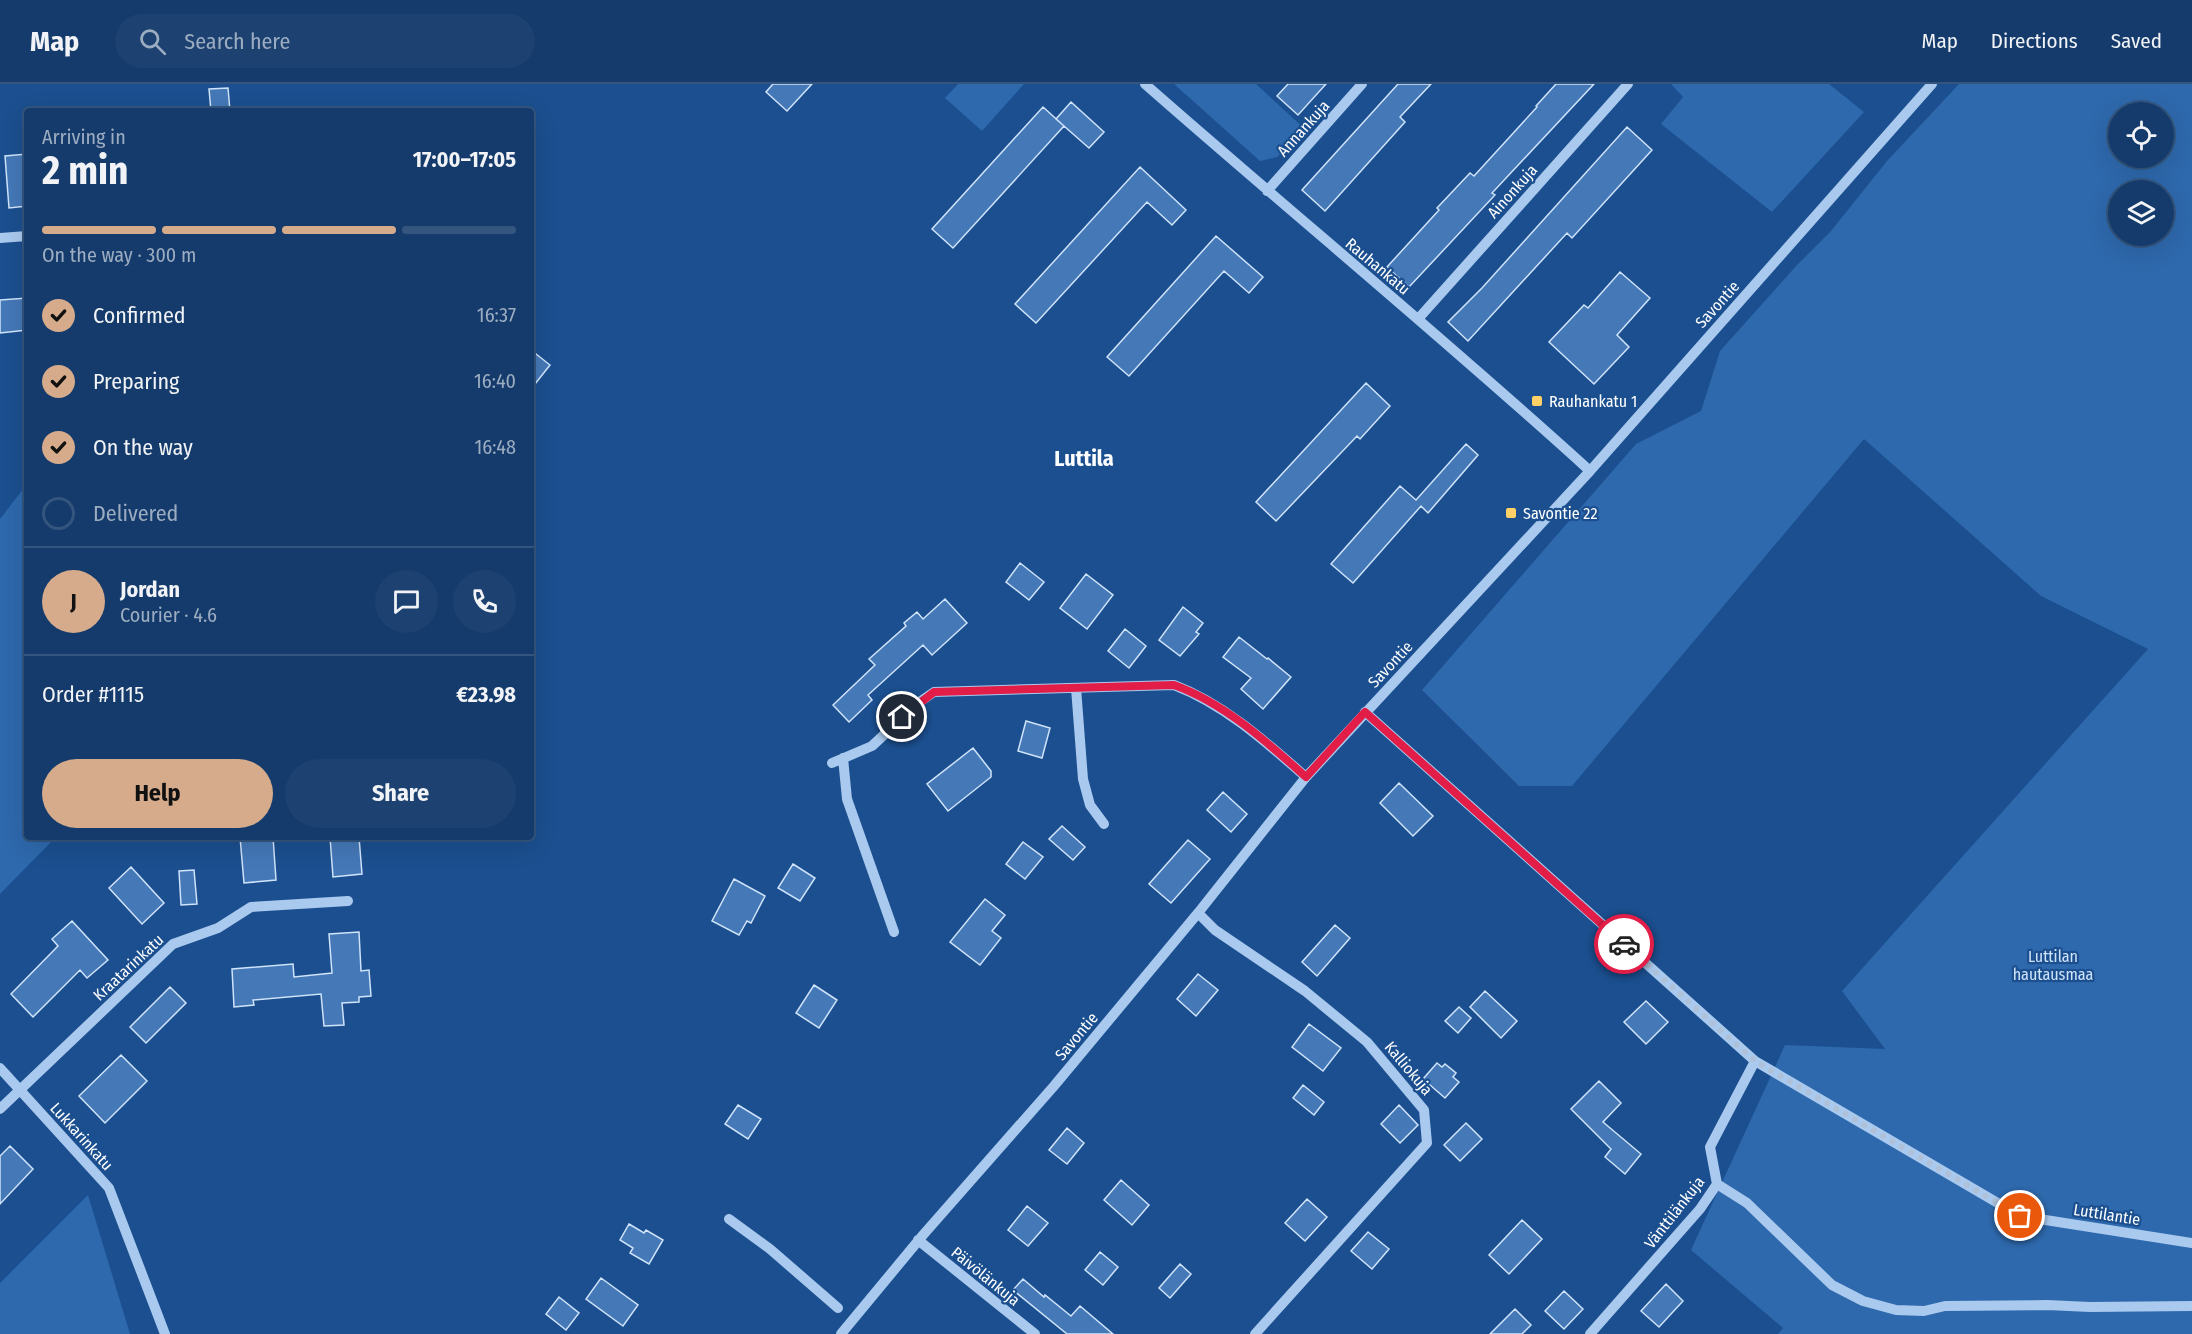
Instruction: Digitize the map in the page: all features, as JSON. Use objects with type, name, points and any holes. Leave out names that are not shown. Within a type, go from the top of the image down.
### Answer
[{"type":"street","name":"Rauhankatu","points":[[1145,84],[1418,319],[1590,471]]},
{"type":"street","name":"Annankuja","points":[[1267,191],[1362,84]]},
{"type":"street","name":"Ainonkuja","points":[[1418,319],[1628,84]]},
{"type":"street","name":"Savontie","points":[[841,1334],[918,1240],[1054,1086],[1306,777],[1590,471],[1932,84]]},
{"type":"street","points":[[0,238],[24,236]]},
{"type":"street","points":[[832,763],[872,746],[934,692],[1174,685],[1197,693],[1258,735],[1306,777]]},
{"type":"street","points":[[1076,688],[1083,779],[1090,805],[1104,824]]},
{"type":"street","name":"Luttilantie","points":[[1365,712],[1755,1061],[2020,1216],[2192,1243]]},
{"type":"street","points":[[843,758],[847,799],[894,932]]},
{"type":"street","name":"Kraatarinkatu","points":[[0,1109],[173,944],[218,928],[251,907],[348,901]]},
{"type":"street","name":"Kalliokuja","points":[[1197,913],[1215,930],[1305,991],[1367,1041],[1424,1110],[1427,1143],[1255,1334]]},
{"type":"street","name":"Vänttilänkuja","points":[[1590,1334],[1700,1209],[1717,1184],[1710,1147],[1755,1061]]},
{"type":"street","name":"Lukkarinkatu","points":[[0,1068],[109,1188],[165,1334]]},
{"type":"street","points":[[1717,1184],[1747,1203],[1832,1285],[1863,1301],[1896,1310],[1924,1311],[1945,1306],[2192,1306]]},
{"type":"street","points":[[729,1219],[770,1249],[838,1308]]},
{"type":"street","name":"Päivölänkuja","points":[[918,1240],[1034,1334]]},
{"type":"green space","points":[[958,84],[1024,84],[982,131],[945,98]]},
{"type":"green space","points":[[1174,84],[1256,84],[1306,130],[1277,157],[1260,161]]},
{"type":"green space","points":[[1671,84],[1829,84],[1864,112],[1772,212],[1661,124],[1683,97]]},
{"type":"green space","name":"Luttilan hautausmaa","points":[[1959,84],[2192,84],[2192,1334],[1778,1334],[1783,1328],[1691,1250],[1785,1045],[1885,1049],[1842,991],[2148,649],[2041,596],[1864,439],[1572,786],[1519,786],[1422,690],[1636,444],[1701,411],[1720,351],[1797,265],[1831,231],[1887,161]]},
{"type":"green space","points":[[24,488],[24,840],[53,840],[0,894],[0,519]]},
{"type":"green space","points":[[88,1195],[130,1334],[0,1334],[0,1283]]},
{"type":"building","points":[[773,84],[812,84],[787,111],[766,92]]},
{"type":"building","points":[[1288,84],[1326,84],[1298,115],[1277,96]]},
{"type":"building","points":[[1398,84],[1431,84],[1400,117],[1405,122],[1325,211],[1302,190]]},
{"type":"building","points":[[1556,84],[1594,84],[1492,193],[1495,195],[1409,287],[1387,267],[1439,210],[1437,208],[1470,173],[1474,176]]},
{"type":"building","points":[[228,88],[230,108],[211,108],[209,89]]},
{"type":"building","points":[[1071,102],[1104,132],[1089,148],[1056,119]]},
{"type":"building","points":[[1043,107],[1064,126],[953,248],[932,229]]},
{"type":"building","points":[[1627,127],[1652,150],[1572,238],[1567,233],[1468,341],[1448,322],[1482,288]]},
{"type":"building","points":[[24,154],[24,206],[9,208],[5,156]]},
{"type":"building","points":[[1140,167],[1186,210],[1172,225],[1147,202],[1036,323],[1015,304]]},
{"type":"building","points":[[1216,236],[1263,277],[1249,293],[1224,271],[1129,376],[1107,357]]},
{"type":"building","points":[[1620,272],[1650,298],[1617,335],[1629,347],[1594,384],[1549,342],[1584,305],[1588,308]]},
{"type":"building","points":[[24,298],[24,330],[0,333],[0,300]]},
{"type":"building","points":[[534,352],[550,365],[534,385]]},
{"type":"building","points":[[1366,383],[1390,406],[1360,439],[1357,436],[1276,521],[1256,502]]},
{"type":"building","points":[[1466,444],[1478,455],[1428,513],[1421,506],[1353,583],[1331,564],[1400,486],[1416,500]]},
{"type":"building","points":[[1020,563],[1044,582],[1029,600],[1006,582]]},
{"type":"building","points":[[1086,574],[1113,595],[1087,629],[1060,608]]},
{"type":"building","points":[[945,599],[967,623],[932,655],[923,645],[868,695],[872,700],[849,722],[833,705],[875,665],[869,659],[906,626],[904,623],[917,612],[923,619]]},
{"type":"building","points":[[1183,607],[1203,623],[1196,632],[1199,634],[1180,656],[1159,640]]},
{"type":"building","points":[[1125,629],[1146,646],[1129,668],[1108,651]]},
{"type":"building","points":[[1239,637],[1291,677],[1263,709],[1241,689],[1251,678],[1223,657]]},
{"type":"building","points":[[1026,721],[1050,728],[1042,758],[1018,751]]},
{"type":"building","points":[[973,748],[991,771],[991,777],[948,811],[927,784]]},
{"type":"building","points":[[1399,783],[1433,816],[1413,836],[1380,803]]},
{"type":"building","points":[[1223,792],[1247,814],[1231,832],[1207,810]]},
{"type":"building","points":[[1062,826],[1085,847],[1073,860],[1049,839]]},
{"type":"building","points":[[240,840],[273,840],[276,880],[244,883]]},
{"type":"building","points":[[330,840],[359,840],[362,874],[333,877]]},
{"type":"building","points":[[1188,840],[1210,859],[1171,903],[1149,884]]},
{"type":"building","points":[[1023,842],[1043,857],[1025,879],[1006,864]]},
{"type":"building","points":[[793,864],[815,878],[800,901],[778,888]]},
{"type":"building","points":[[131,867],[164,903],[142,924],[109,888]]},
{"type":"building","points":[[194,870],[197,904],[181,905],[179,871]]},
{"type":"building","points":[[734,879],[765,896],[751,923],[747,921],[739,935],[712,921]]},
{"type":"building","points":[[985,899],[1005,915],[992,931],[1001,938],[980,965],[950,942]]},
{"type":"building","points":[[72,921],[108,960],[87,978],[80,970],[33,1017],[11,994],[58,946],[52,939]]},
{"type":"building","points":[[1335,925],[1350,938],[1317,976],[1302,962]]},
{"type":"building","points":[[359,932],[361,971],[369,970],[371,996],[359,997],[359,1002],[342,1003],[344,1025],[324,1026],[321,994],[253,1000],[254,1005],[234,1007],[232,969],[293,964],[294,977],[332,973],[329,934]]},
{"type":"building","points":[[1198,974],[1218,990],[1196,1016],[1177,999]]},
{"type":"building","points":[[814,985],[837,1000],[819,1028],[796,1013]]},
{"type":"building","points":[[170,987],[186,1003],[146,1043],[130,1027]]},
{"type":"building","points":[[1485,991],[1517,1021],[1501,1038],[1470,1007]]},
{"type":"building","points":[[1646,1001],[1668,1022],[1646,1044],[1624,1022]]},
{"type":"building","points":[[1459,1007],[1471,1018],[1458,1033],[1445,1021]]},
{"type":"building","points":[[1309,1024],[1341,1048],[1323,1071],[1292,1047]]},
{"type":"building","points":[[121,1055],[147,1081],[105,1123],[79,1096]]},
{"type":"building","points":[[1437,1063],[1442,1067],[1445,1064],[1456,1073],[1453,1077],[1459,1082],[1445,1098],[1423,1079]]},
{"type":"building","points":[[1599,1081],[1621,1103],[1603,1122],[1641,1154],[1625,1174],[1605,1157],[1611,1149],[1571,1109]]},
{"type":"building","points":[[1303,1085],[1324,1102],[1314,1115],[1293,1098]]},
{"type":"building","points":[[738,1105],[761,1119],[748,1139],[725,1124]]},
{"type":"building","points":[[1399,1105],[1418,1125],[1400,1143],[1381,1124]]},
{"type":"building","points":[[1466,1123],[1482,1139],[1460,1161],[1444,1145]]},
{"type":"building","points":[[1067,1128],[1084,1143],[1067,1164],[1049,1150]]},
{"type":"building","points":[[10,1146],[33,1169],[0,1204],[0,1156]]},
{"type":"building","points":[[1121,1180],[1149,1205],[1132,1225],[1104,1200]]},
{"type":"building","points":[[1307,1199],[1327,1217],[1305,1241],[1285,1223]]},
{"type":"building","points":[[1027,1206],[1048,1223],[1028,1246],[1008,1230]]},
{"type":"building","points":[[1522,1220],[1542,1239],[1509,1274],[1489,1255]]},
{"type":"building","points":[[629,1224],[644,1233],[646,1230],[663,1240],[649,1264],[630,1253],[633,1248],[620,1240]]},
{"type":"building","points":[[1368,1232],[1389,1249],[1372,1269],[1351,1251]]},
{"type":"building","points":[[1100,1252],[1118,1267],[1103,1285],[1085,1270]]},
{"type":"building","points":[[1180,1264],[1191,1274],[1170,1298],[1159,1288]]},
{"type":"building","points":[[601,1278],[638,1305],[623,1326],[586,1299]]},
{"type":"building","points":[[1023,1279],[1071,1316],[1080,1306],[1113,1334],[1067,1334],[1013,1290]]},
{"type":"building","points":[[1666,1284],[1683,1301],[1659,1327],[1641,1311]]},
{"type":"building","points":[[1564,1291],[1583,1309],[1564,1329],[1545,1311]]},
{"type":"building","points":[[559,1297],[579,1313],[566,1330],[546,1314]]},
{"type":"building","points":[[1515,1309],[1531,1325],[1522,1334],[1490,1334]]},
{"type":"way so far","points":[[1624,944],[1755,1061],[2020,1216]]},
{"type":"place","name":"Rauhankatu 1","points":[[1537,401]]},
{"type":"place","name":"Savontie 22","points":[[1511,513]]},
{"type":"district","name":"Luttila","points":[[1084,458]]},
{"type":"route","points":[[902,717],[934,692],[1174,685],[1197,693],[1258,735],[1306,777],[1365,712],[1624,944]]}]
